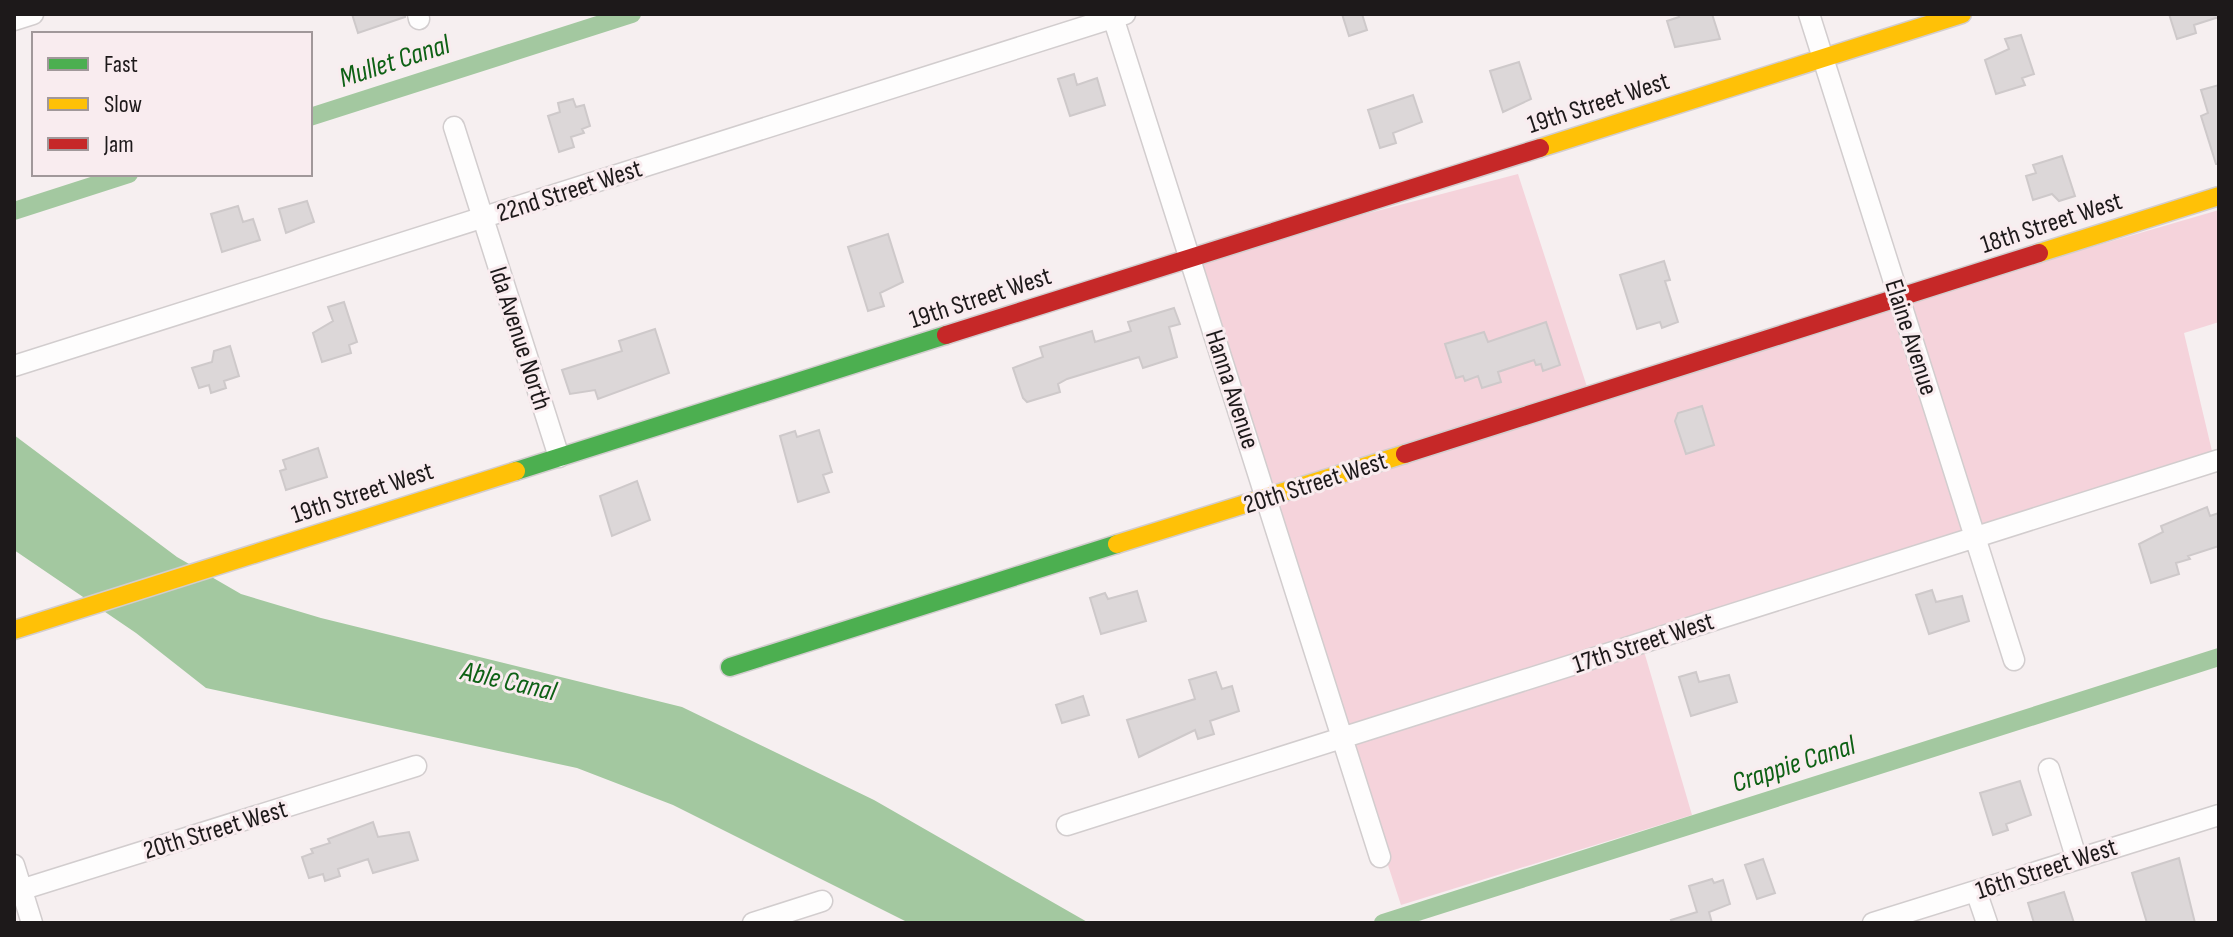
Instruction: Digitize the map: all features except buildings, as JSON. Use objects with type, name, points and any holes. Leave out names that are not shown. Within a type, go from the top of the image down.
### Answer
[{"type":"street","points":[[14,20],[33,14]]},
{"type":"street","name":"Elaine Avenue","points":[[1809,14],[2014,660]]},
{"type":"street","name":"19th Street West","points":[[19,628],[1962,14]]},
{"type":"street","name":"22nd Street West","points":[[14,366],[1117,15]]},
{"type":"street","name":"Hanna Avenue","points":[[1117,15],[1380,857]]},
{"type":"street","name":"Ida Avenue North","points":[[454,127],[559,457]]},
{"type":"street","name":"18th Street West","points":[[1899,298],[2219,196]]},
{"type":"street","name":"20th Street West","points":[[730,667],[1899,298]]},
{"type":"street","name":"17th Street West","points":[[1067,825],[2219,460]]},
{"type":"street","name":"20th Street West","points":[[18,891],[416,766]]},
{"type":"street","points":[[2049,769],[2076,857]]},
{"type":"street","name":"16th Street West","points":[[1873,923],[2076,857],[2218,819]]},
{"type":"street","points":[[14,865],[18,891],[32,923]]},
{"type":"street","points":[[1976,891],[1987,923]]},
{"type":"street","points":[[753,923],[822,901]]},
{"type":"shaded area","points":[[1518,174],[1589,393],[2219,210],[2219,322],[2184,333],[2216,468],[1641,641],[1692,815],[1401,905],[1306,614],[1197,258]]},
{"type":"water","name":"Able Canal","points":[[14,435],[177,557],[241,594],[321,618],[682,707],[874,800],[1089,923],[909,923],[673,805],[577,768],[206,688],[136,633],[14,550]]},
{"type":"waterway","name":"Mullet Canal","points":[[312,116],[632,14]]},
{"type":"waterway","name":"Mullet Canal","points":[[14,211],[123,176]]},
{"type":"waterway","name":"Crappie Canal","points":[[1383,923],[2219,657]]},
{"type":"traffic: fast","points":[[516,471],[946,335]]},
{"type":"traffic: fast","points":[[730,667],[1117,544]]},
{"type":"traffic: slow","points":[[1540,148],[1962,14]]},
{"type":"traffic: slow","points":[[2039,253],[2219,196]]},
{"type":"traffic: slow","points":[[1117,544],[1405,454]]},
{"type":"traffic: slow","points":[[14,630],[516,471]]},
{"type":"traffic: jam","points":[[946,335],[1540,148]]},
{"type":"traffic: jam","points":[[1405,454],[2039,253]]}]
